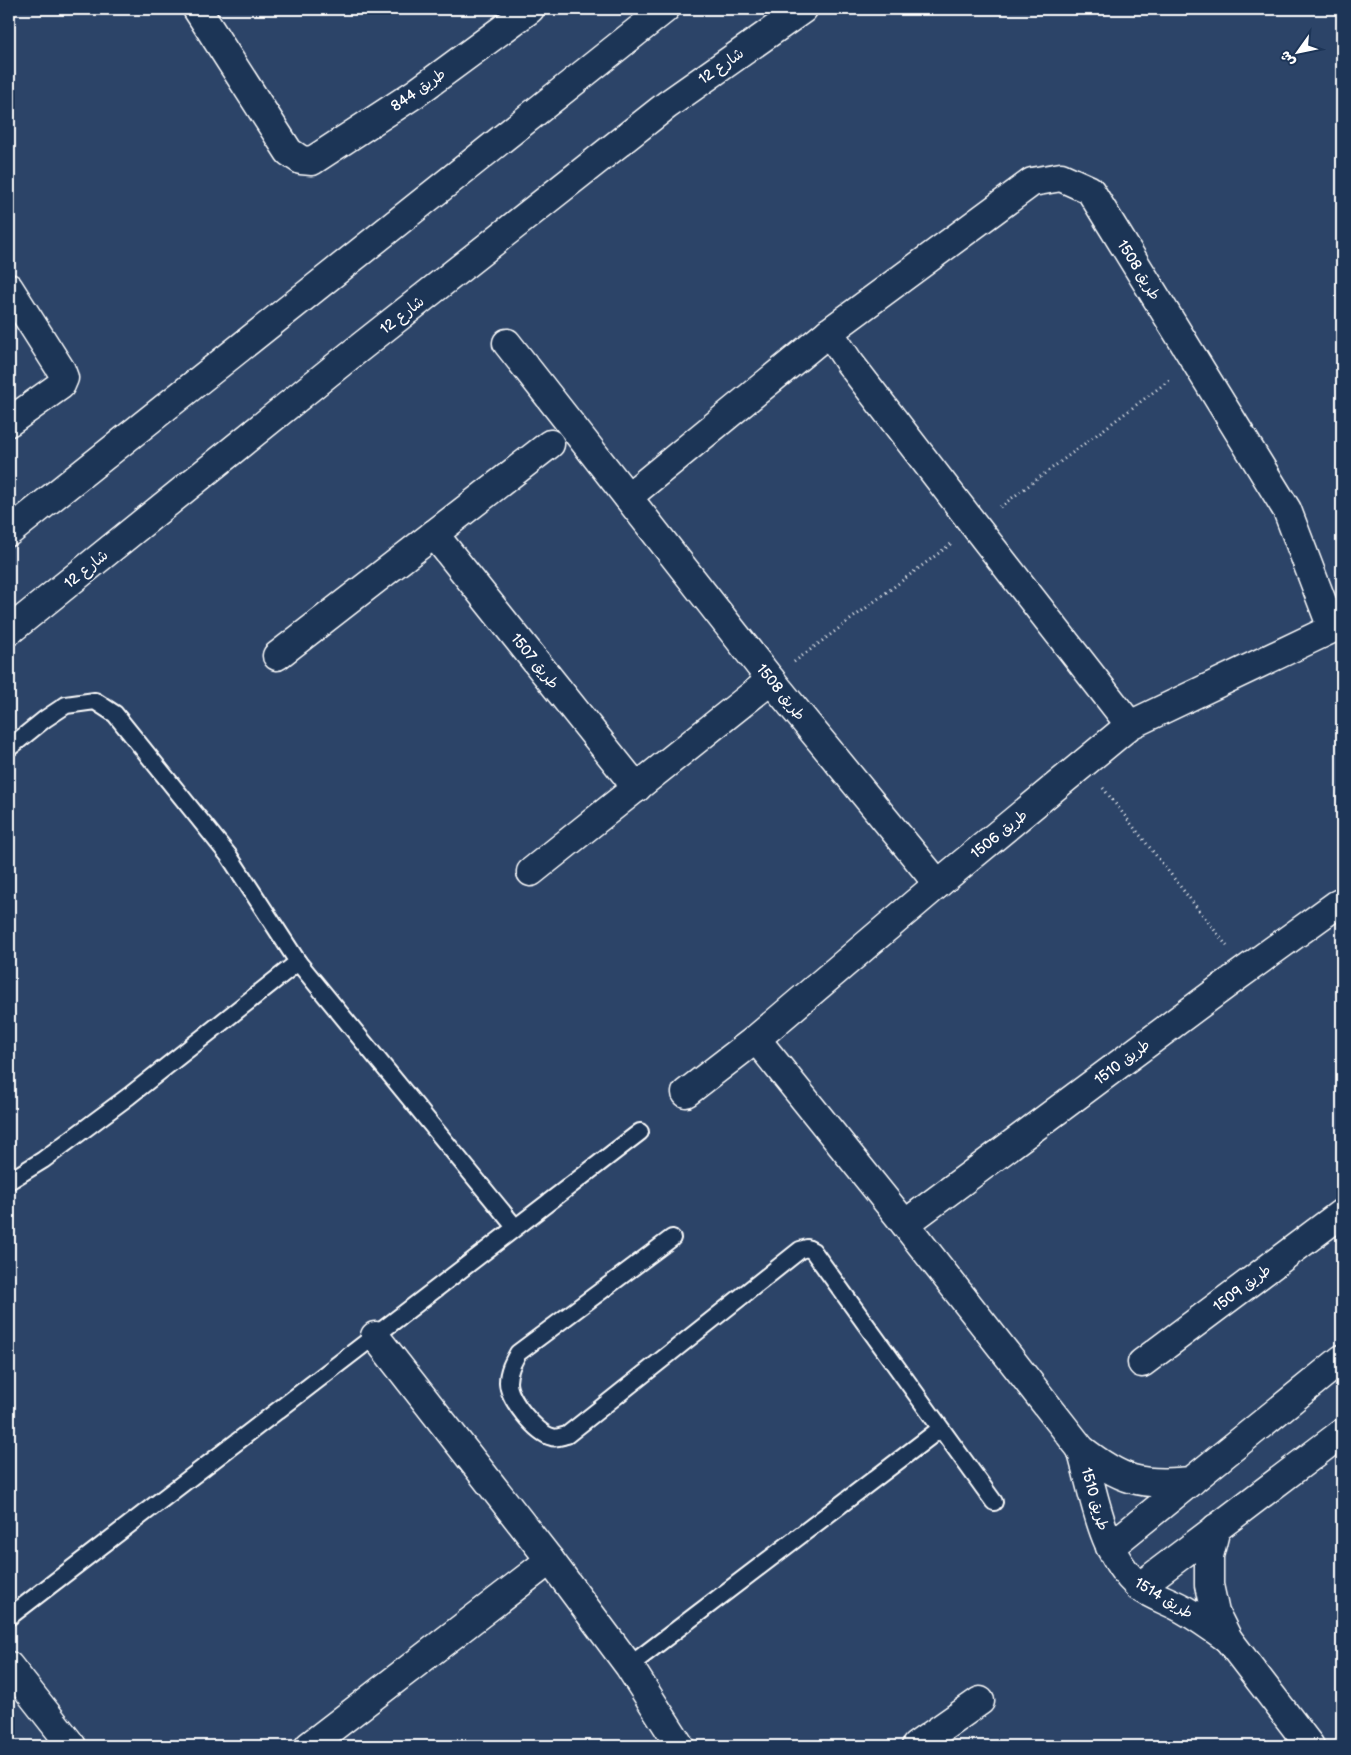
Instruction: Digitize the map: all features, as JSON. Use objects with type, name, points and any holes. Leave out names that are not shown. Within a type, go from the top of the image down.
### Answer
[{"type":"street","name":"طريق 844","points":[[197,9],[289,152],[301,160],[312,161],[400,103],[530,9]]},
{"type":"street","points":[[9,532],[612,49],[665,9]]},
{"type":"street","name":"شارع 12","points":[[9,631],[348,357],[667,105],[802,9]]},
{"type":"street","name":"طريق 1508","points":[[628,497],[829,332],[1032,182],[1061,177],[1090,190],[1287,510],[1337,626]]},
{"type":"street","points":[[9,288],[61,370],[64,378],[60,385],[9,422]]},
{"type":"street","points":[[829,332],[849,362],[1130,725]]},
{"type":"street","name":"طريق 1508","points":[[508,343],[771,680],[938,884]]},
{"type":"street","points":[[277,656],[550,444]]},
{"type":"street","name":"طريق 1507","points":[[434,534],[636,788]]},
{"type":"street","name":"طريق 1506","points":[[686,1093],[756,1039],[938,884],[1130,725],[1337,626]]},
{"type":"street","points":[[531,872],[771,680]]},
{"type":"street","name":"طريق 1510","points":[[905,1224],[1246,970],[1342,902]]},
{"type":"street","name":"طريق 1510","points":[[756,1039],[905,1224],[1081,1450],[1105,1468],[1132,1480],[1162,1484],[1192,1481]]},
{"type":"street","name":"طريق 1509","points":[[1142,1363],[1342,1213]]},
{"type":"street","points":[[375,1336],[550,1560],[629,1666],[680,1746]]},
{"type":"street","points":[[1110,1548],[1342,1359]]},
{"type":"street","points":[[1139,1587],[1342,1433]]},
{"type":"street","name":"طريق 1510","points":[[1081,1450],[1110,1548]]},
{"type":"street","name":"طريق 1514","points":[[1216,1528],[1209,1556],[1209,1585],[1215,1613],[1228,1639],[1310,1746]]},
{"type":"street","name":"طريق 1514","points":[[1110,1548],[1117,1562],[1139,1587],[1184,1610],[1228,1639]]},
{"type":"street","points":[[308,1746],[550,1560]]},
{"type":"street","points":[[9,1666],[72,1746]]},
{"type":"street","points":[[916,1746],[980,1701]]},
{"type":"lane","points":[[9,748],[66,705],[95,701],[115,714],[229,856],[298,962],[516,1227]]},
{"type":"lane","points":[[9,1181],[43,1160],[129,1096],[298,962]]},
{"type":"lane","points":[[9,1617],[640,1132]]},
{"type":"lane","points":[[672,1238],[518,1353],[511,1366],[508,1382],[511,1396],[540,1432],[554,1438],[567,1435],[800,1250],[807,1248],[813,1251],[994,1502]]},
{"type":"lane","points":[[629,1666],[940,1429]]},
{"type":"path","points":[[1084,764],[1246,970]]}]
